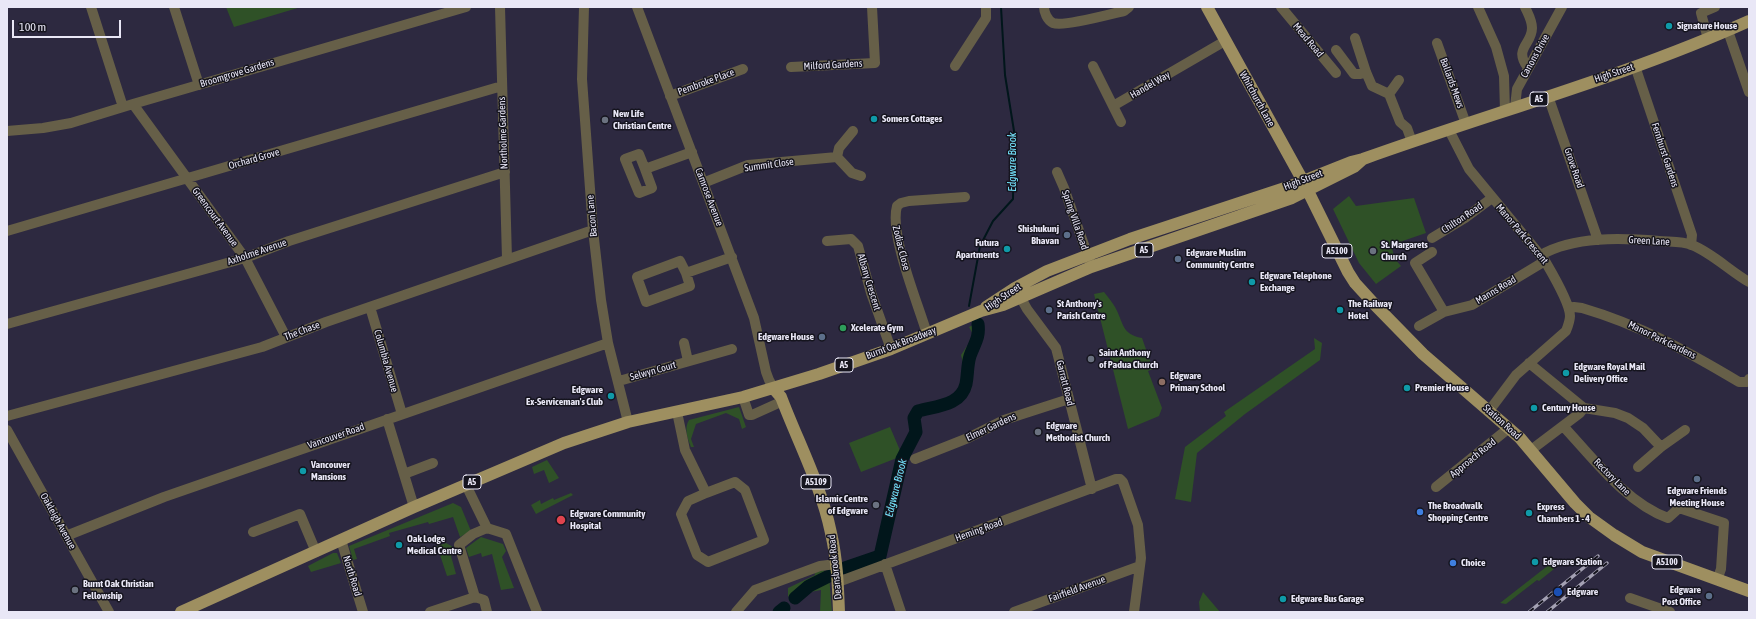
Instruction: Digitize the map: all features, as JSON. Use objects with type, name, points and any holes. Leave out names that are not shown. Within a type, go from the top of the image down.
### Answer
[{"type":"main road","name":"Whitchurch Lane","points":[[1207,7],[1305,185]]},
{"type":"main road","name":"A5","points":[[1728,31],[1749,22]]},
{"type":"main road","name":"High Street","points":[[981,311],[1003,305],[1047,271],[1087,255],[1305,185],[1354,167],[1363,159],[1635,66],[1728,31]]},
{"type":"main road","name":"High Street","points":[[1018,293],[1292,198],[1305,185]]},
{"type":"main road","name":"Station Road","points":[[1305,185],[1355,283],[1423,354],[1510,428],[1531,450],[1577,506],[1603,528],[1642,552],[1749,591]]},
{"type":"main road","name":"Burnt Oak Broadway","points":[[774,389],[891,349],[981,311]]},
{"type":"main road","name":"A5","points":[[181,612],[414,507],[558,445],[628,422],[743,398],[774,389]]},
{"type":"main road","name":"Deansbrook Road","points":[[774,389],[783,401],[819,491],[832,534],[838,582],[839,612]]},
{"type":"street","name":"Greencourt Avenue","points":[[91,7],[128,105],[187,179],[246,258],[286,337]]},
{"type":"street","points":[[174,7],[199,84]]},
{"type":"street","name":"Broomgrove Gardens","points":[[7,131],[43,128],[71,123],[199,84],[466,7]]},
{"type":"street","name":"Northolme Gardens","points":[[500,7],[507,259]]},
{"type":"street","name":"Bacon Lane","points":[[584,7],[582,79],[592,230],[608,342],[628,422]]},
{"type":"street","name":"Camrose Avenue","points":[[637,7],[754,318],[766,372],[774,389]]},
{"type":"street","name":"Milford Gardens","points":[[791,67],[879,66],[872,7]]},
{"type":"street","points":[[955,66],[986,18],[986,7]]},
{"type":"street","points":[[1044,7],[1049,20],[1058,24],[1075,22],[1124,10],[1129,7]]},
{"type":"street","name":"Mead Road","points":[[1281,7],[1336,73]]},
{"type":"street","points":[[1478,7],[1496,47],[1504,76],[1510,109]]},
{"type":"street","points":[[1525,7],[1531,19],[1532,29],[1522,52],[1523,60],[1528,68]]},
{"type":"street","name":"Canons Drive","points":[[1510,109],[1516,90],[1562,7]]},
{"type":"street","points":[[1708,39],[1701,10],[1715,7]]},
{"type":"street","points":[[1728,31],[1749,92]]},
{"type":"street","points":[[1355,38],[1372,86],[1389,94],[1400,122],[1407,128],[1412,142]]},
{"type":"street","name":"Handel Way","points":[[1112,106],[1225,41]]},
{"type":"street","name":"Ballards Mews","points":[[1437,43],[1466,124]]},
{"type":"street","points":[[1336,50],[1354,74],[1366,72]]},
{"type":"street","points":[[1093,66],[1121,122]]},
{"type":"street","name":"Fernhurst Gardens","points":[[1635,66],[1692,235],[1691,245]]},
{"type":"street","name":"Pembroke Place","points":[[670,96],[743,69]]},
{"type":"street","points":[[1389,94],[1399,80]]},
{"type":"street","name":"Orchard Grove","points":[[7,231],[502,86]]},
{"type":"street","name":"Grove Road","points":[[1548,96],[1598,240]]},
{"type":"street","name":"Manor Park Crescent","points":[[1449,130],[1467,167],[1543,258],[1569,308]]},
{"type":"street","points":[[849,135],[839,148],[837,158],[852,173],[861,176]]},
{"type":"street","points":[[645,169],[692,152]]},
{"type":"street","name":"Summit Close","points":[[703,183],[748,165],[837,158]]},
{"type":"street","name":"Axholme Avenue","points":[[7,324],[246,258],[289,241],[505,172]]},
{"type":"street","name":"Spring Villa Road","points":[[1057,172],[1091,267]]},
{"type":"street","name":"Zodiac Close","points":[[927,334],[910,281],[895,222],[897,206],[901,202],[965,197]]},
{"type":"street","name":"Chilton Road","points":[[1432,238],[1465,218],[1492,198]]},
{"type":"street","name":"The Chase","points":[[7,416],[262,347],[370,307],[592,230]]},
{"type":"street","name":"Albany Crescent","points":[[827,241],[851,239],[858,246],[871,293],[891,349]]},
{"type":"street","name":"Green Lane","points":[[1543,258],[1562,245],[1598,240],[1644,240],[1691,245],[1702,250],[1734,274],[1749,282]]},
{"type":"street","points":[[1432,252],[1415,264],[1444,312]]},
{"type":"street","points":[[686,273],[732,257]]},
{"type":"street","name":"Manns Road","points":[[1419,326],[1444,312],[1472,305],[1543,258]]},
{"type":"street","points":[[680,261],[686,273],[690,286],[646,302],[637,277],[680,261]]},
{"type":"street","name":"Garratt Road","points":[[1018,293],[1056,348],[1092,489]]},
{"type":"street","name":"Manor Park Gardens","points":[[1569,308],[1574,306],[1582,308],[1630,324],[1685,351],[1739,382],[1747,382],[1749,379]]},
{"type":"street","name":"Columbia Avenue","points":[[370,307],[402,414]]},
{"type":"street","points":[[1489,411],[1516,375],[1566,331],[1569,325],[1569,308]]},
{"type":"street","name":"Vancouver Road","points":[[66,536],[164,497],[608,342]]},
{"type":"street","name":"Selwyn Court","points":[[684,343],[688,361]]},
{"type":"street","name":"Selwyn Court","points":[[618,380],[732,349]]},
{"type":"street","points":[[1528,363],[1584,408],[1615,413],[1628,418],[1643,428],[1661,447]]},
{"type":"street","points":[[743,398],[749,415],[783,401]]},
{"type":"street","name":"Elmer Gardens","points":[[915,458],[968,438],[1004,420],[1069,399]]},
{"type":"street","points":[[1531,450],[1584,408]]},
{"type":"street","points":[[677,412],[685,450],[706,493]]},
{"type":"street","points":[[387,419],[414,507]]},
{"type":"street","name":"Rectory Lane","points":[[1563,426],[1625,492],[1656,513],[1668,518],[1679,508],[1724,523],[1721,569],[1717,580]]},
{"type":"street","name":"Approach Road","points":[[1436,487],[1510,428]]},
{"type":"street","name":"Oakleigh Avenue","points":[[7,430],[109,612]]},
{"type":"street","points":[[1638,467],[1661,447],[1685,430]]},
{"type":"street","points":[[404,474],[433,464]]},
{"type":"street","name":"Heming Road","points":[[838,582],[1120,479],[1123,482],[1138,525],[1141,558],[1140,566]]},
{"type":"street","points":[[735,482],[745,490],[764,540],[708,562],[697,555],[681,514],[688,501],[706,493],[735,482]]},
{"type":"street","points":[[466,485],[487,528]]},
{"type":"street","points":[[253,532],[300,514],[316,552]]},
{"type":"street","points":[[475,598],[459,545],[473,534],[487,528],[506,534],[537,612]]},
{"type":"street","name":"North Road","points":[[340,540],[363,612]]},
{"type":"street","points":[[736,612],[756,590],[820,566],[836,564]]},
{"type":"street","points":[[885,564],[900,612]]},
{"type":"street","points":[[1134,612],[1140,566]]},
{"type":"street","name":"Fairfield Avenue","points":[[1014,612],[1140,566]]},
{"type":"street","points":[[430,612],[475,598],[484,600],[487,612]]},
{"type":"street","points":[[1630,598],[1670,612]]},
{"type":"green space","points":[[226,7],[301,7],[234,27]]},
{"type":"green space","points":[[1349,196],[1356,206],[1414,198],[1426,233],[1391,245],[1395,259],[1401,266],[1376,284],[1359,263],[1333,209]]},
{"type":"green space","points":[[1104,292],[1115,307],[1127,331],[1130,334],[1142,338],[1153,369],[1148,371],[1162,408],[1159,416],[1128,429],[1094,294]]},
{"type":"green space","points":[[981,321],[982,329],[971,366],[970,380],[962,399],[916,415],[919,429],[899,479],[896,508],[882,558],[879,560],[902,456],[861,472],[849,443],[890,427],[902,455],[912,432],[911,415],[914,409],[956,394],[961,384],[964,371],[961,355],[967,346],[972,345],[974,336],[969,327]]},
{"type":"green space","points":[[1314,338],[1322,343],[1320,360],[1245,414],[1197,453],[1191,502],[1175,499],[1185,447],[1226,416],[1224,412],[1315,349]]},
{"type":"green space","points":[[739,407],[746,427],[742,429],[739,419],[726,413],[696,424],[691,439],[694,447],[691,447],[687,433],[687,423],[689,420]]},
{"type":"green space","points":[[547,460],[559,478],[549,483],[544,470],[534,474],[532,467]]},
{"type":"green space","points":[[571,493],[573,495],[536,514],[531,505],[540,500],[541,504],[553,498],[554,500]]},
{"type":"green space","points":[[453,503],[461,507],[471,531],[460,537],[453,517],[429,524],[428,522],[389,533],[390,536],[354,549],[357,559],[353,560],[349,546]]},
{"type":"green space","points":[[481,537],[503,544],[506,551],[502,557],[514,588],[501,590],[492,554],[482,557],[481,553],[469,557],[466,548]]},
{"type":"green space","points":[[446,543],[457,549],[458,553],[451,556],[456,574],[447,576],[437,546]]},
{"type":"green space","points":[[333,553],[337,553],[341,563],[311,572],[308,566]]},
{"type":"green space","points":[[1550,564],[1554,569],[1539,581],[1537,580],[1506,604],[1500,603]]},
{"type":"green space","points":[[823,570],[829,575],[832,612],[820,612],[821,590],[805,593],[797,601],[788,596],[788,588],[815,575],[814,571]]},
{"type":"green space","points":[[1203,592],[1220,612],[1200,612],[1199,602]]},
{"type":"waterway","name":"Edgware Brook","points":[[969,306],[980,246],[993,221],[1013,199],[1014,131],[1005,75],[1001,7]]},
{"type":"waterway","name":"Edgware Brook","points":[[845,568],[880,556],[902,459],[916,432],[914,418],[918,411],[947,404],[959,397],[966,384],[968,363],[977,337],[978,324]]},
{"type":"waterway","name":"Edgware Brook","points":[[795,598],[809,586],[829,576]]},
{"type":"waterway","name":"Edgware Brook","points":[[779,612],[784,608]]},
{"type":"railway","points":[[1529,612],[1598,556]]},
{"type":"railway","points":[[1547,612],[1607,563]]},
{"type":"place","name":"Signature House","points":[[1669,26]]},
{"type":"place","name":"Somers Cottages","points":[[874,119]]},
{"type":"place","name":"New Life Christian Centre","points":[[605,120]]},
{"type":"place","name":"Shishukunj Bhavan","points":[[1067,235]]},
{"type":"place","name":"Futura Apartments","points":[[1007,249]]},
{"type":"place","name":"St. Margarets Church","points":[[1373,251]]},
{"type":"place","name":"Edgware Muslim Community Centre","points":[[1178,259]]},
{"type":"place","name":"Edgware Telephone Exchange","points":[[1252,282]]},
{"type":"place","name":"St Anthony's Parish Centre","points":[[1049,310]]},
{"type":"place","name":"The Railway Hotel","points":[[1340,310]]},
{"type":"place","name":"Xcelerate Gym","points":[[843,328]]},
{"type":"place","name":"Edgware House","points":[[822,337]]},
{"type":"place","name":"Saint Anthony of Padua Church","points":[[1091,359]]},
{"type":"place","name":"Edgware Royal Mail Delivery Office","points":[[1566,373]]},
{"type":"place","name":"Edgware Primary School","points":[[1162,382]]},
{"type":"place","name":"Premier House","points":[[1407,388]]},
{"type":"place","name":"Edgware Ex-Serviceman's Club","points":[[611,396]]},
{"type":"place","name":"Century House","points":[[1534,408]]},
{"type":"place","name":"Edgware Methodist Church","points":[[1038,432]]},
{"type":"place","name":"Vancouver Mansions","points":[[303,471]]},
{"type":"place","name":"Edgware Friends Meeting House","points":[[1697,479]]},
{"type":"place","name":"Islamic Centre of Edgware","points":[[876,505]]},
{"type":"place","name":"The Broadwalk Shopping Centre","points":[[1420,512]]},
{"type":"place","name":"Express Chambers 1 - 4","points":[[1529,513]]},
{"type":"place","name":"Edgware Community Hospital","points":[[561,520]]},
{"type":"place","name":"Oak Lodge Medical Centre","points":[[399,545]]},
{"type":"place","name":"Edgware Station","points":[[1535,562]]},
{"type":"place","name":"Choice","points":[[1453,563]]},
{"type":"place","name":"Burnt Oak Christian Fellowship","points":[[75,590]]},
{"type":"place","name":"Edgware","points":[[1558,592]]},
{"type":"place","name":"Edgware Post Office","points":[[1709,596]]},
{"type":"place","name":"Edgware Bus Garage","points":[[1283,599]]}]
